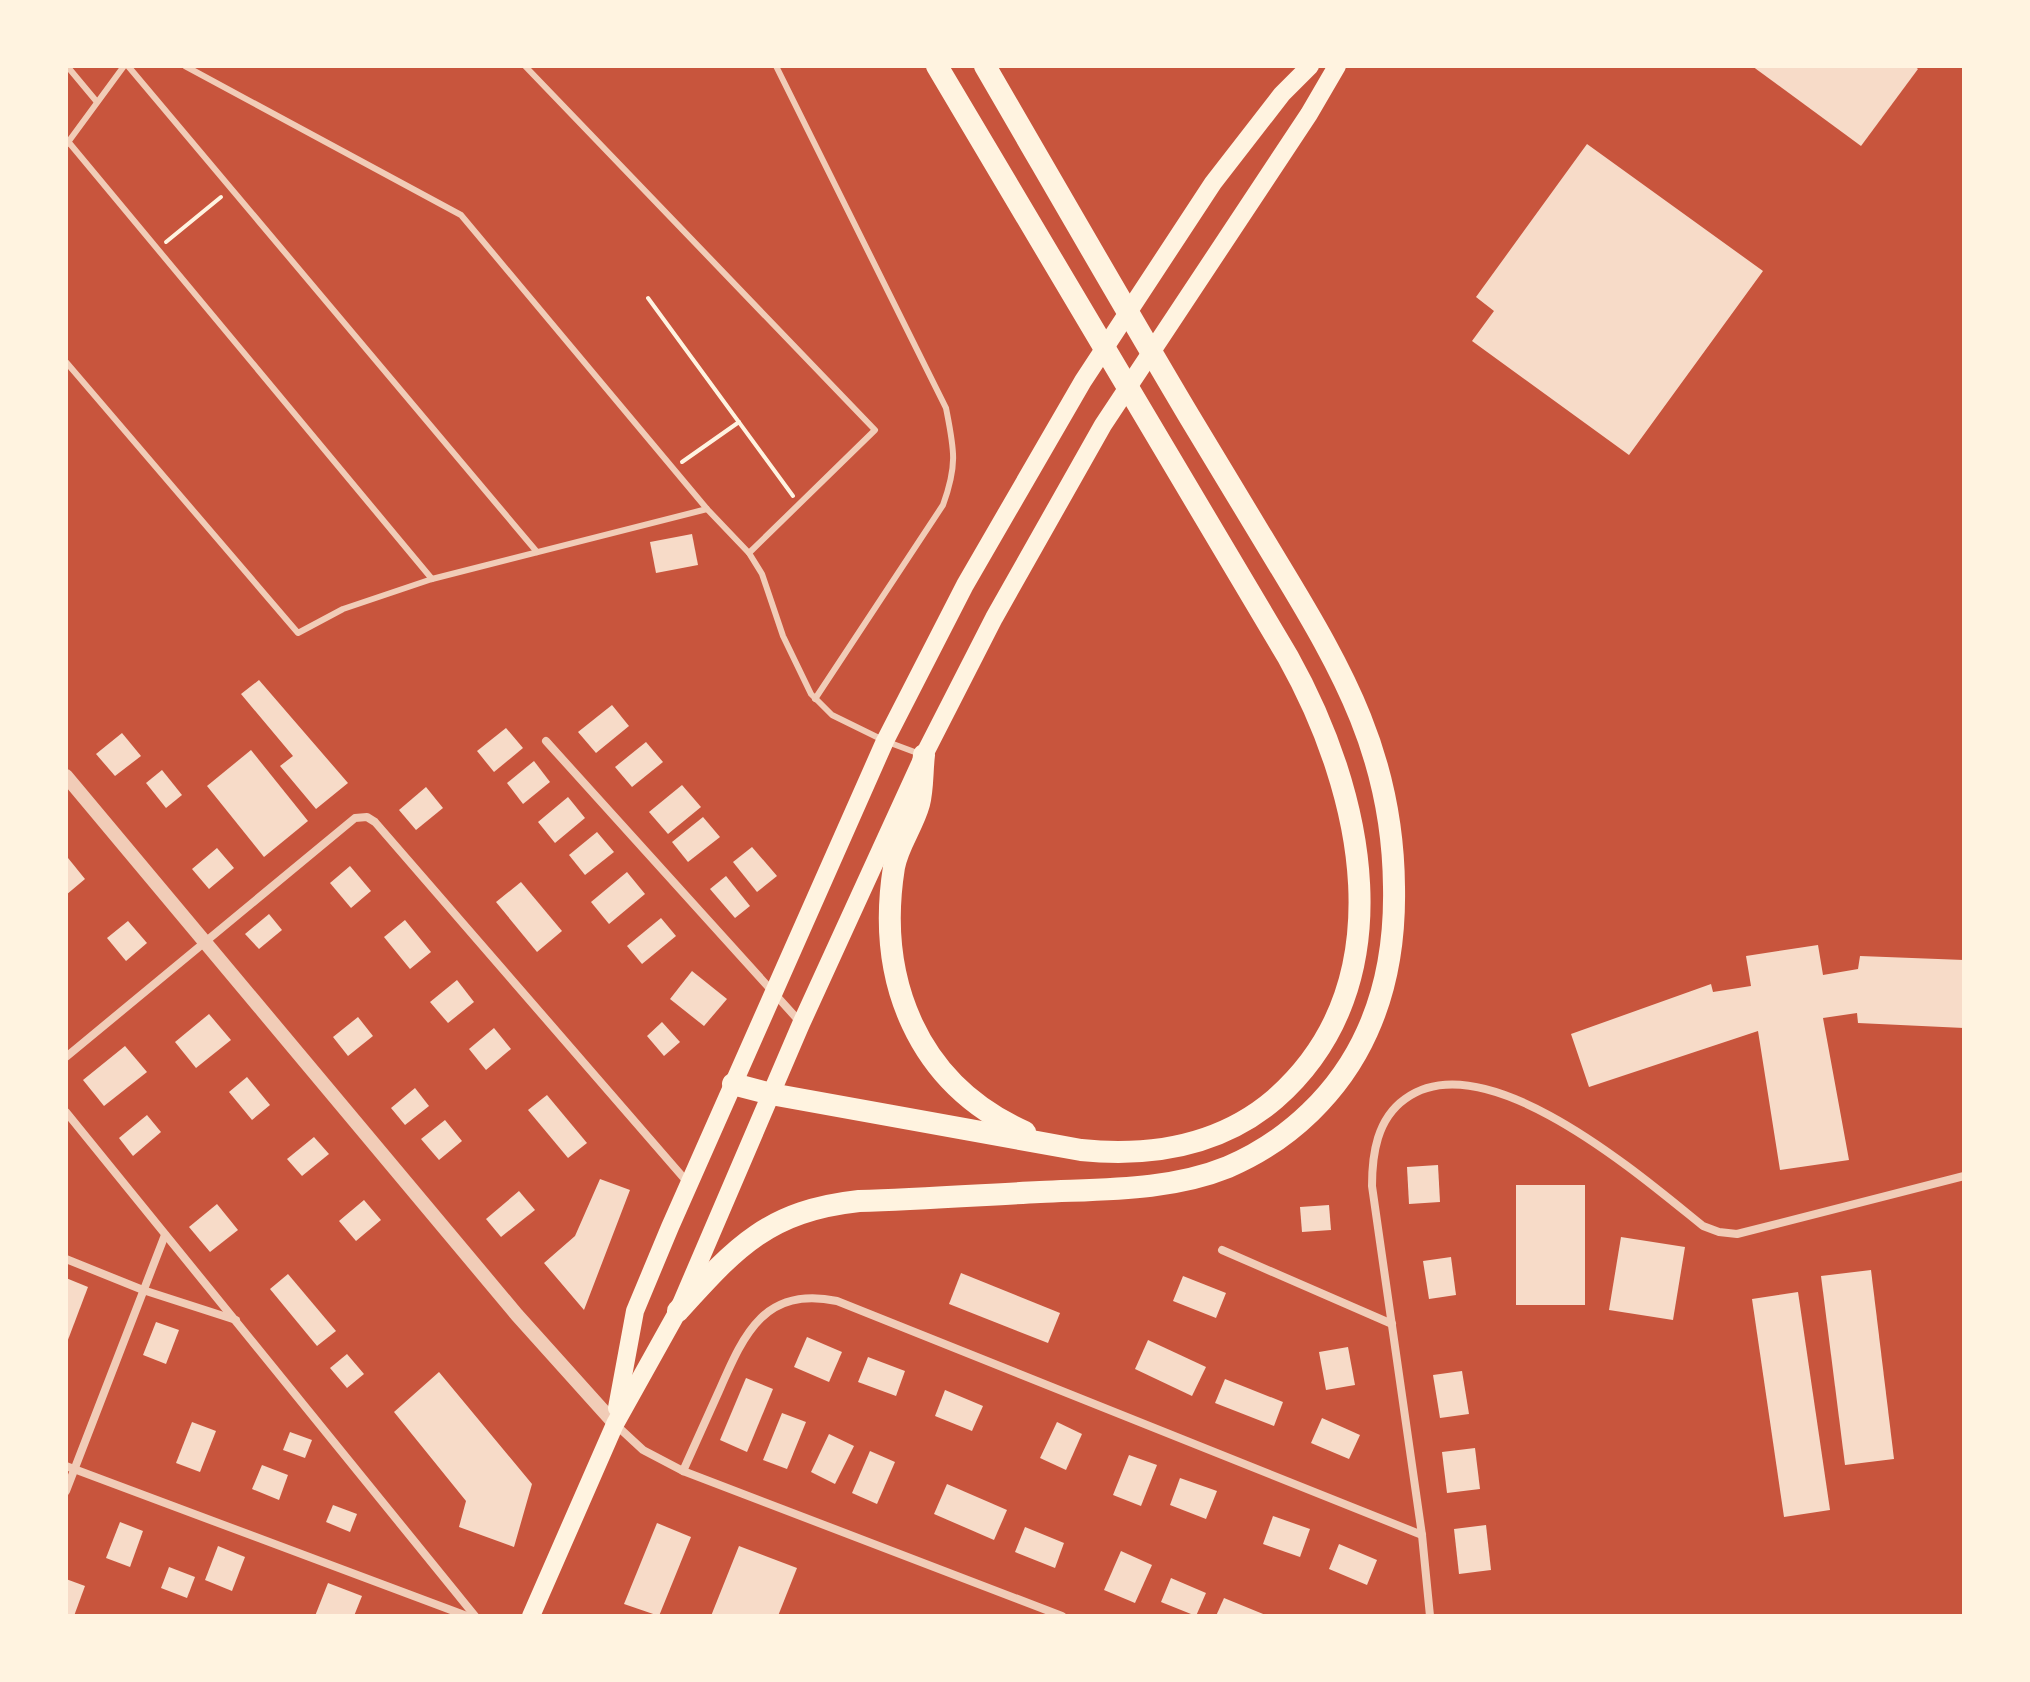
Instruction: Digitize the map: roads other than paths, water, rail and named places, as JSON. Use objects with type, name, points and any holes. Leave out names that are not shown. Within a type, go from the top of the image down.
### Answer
[{"type":"highway","points":[[733,1084],[771,1094],[1081,1150],[1122,1154],[1157,1151],[1211,1137],[1248,1118],[1297,1078],[1322,1045],[1344,1000],[1356,951],[1359,906],[1353,829],[1332,747],[1300,677],[937,66]]},
{"type":"highway","points":[[678,1311],[722,1262],[751,1238],[785,1219],[821,1206],[859,1201],[1131,1188],[1178,1182],[1215,1172],[1244,1159],[1293,1127],[1320,1103],[1353,1060],[1382,994],[1393,938],[1392,845],[1378,770],[1354,699],[1339,666],[985,66]]},
{"type":"highway","points":[[924,755],[919,804],[895,863],[891,897],[891,953],[901,1000],[911,1023],[931,1054],[974,1100],[1016,1128],[1060,1146]]},
{"type":"main road","points":[[615,1424],[635,1311],[885,741],[965,585],[1083,381],[1213,183],[1282,94],[1310,66]]},
{"type":"main road","points":[[531,1616],[615,1424],[678,1311],[801,1024],[924,755],[994,618],[1103,425],[1309,114],[1337,66]]},
{"type":"street","points":[[546,741],[801,1024]]},
{"type":"street","points":[[66,776],[517,1315],[615,1424],[643,1450],[683,1471],[1062,1616]]},
{"type":"street","points":[[66,1057],[355,818],[367,817],[375,822],[689,1184]]},
{"type":"street","points":[[1430,1616],[1422,1535],[1372,1186],[1374,1151],[1387,1117],[1397,1105],[1421,1089],[1435,1085],[1480,1089],[1512,1099],[1561,1120],[1613,1153],[1703,1226],[1719,1232],[1737,1234],[1964,1176]]},
{"type":"street","points":[[66,1112],[475,1616]]},
{"type":"street","points":[[66,1491],[70,1468],[165,1235]]},
{"type":"street","points":[[1222,1250],[1392,1324]]},
{"type":"street","points":[[66,1259],[143,1290],[237,1320]]},
{"type":"street","points":[[683,1471],[739,1345],[754,1323],[779,1305],[814,1296],[837,1301],[1422,1535]]},
{"type":"street","points":[[70,1468],[467,1616]]},
{"type":"lane","points":[[67,66],[97,102]]},
{"type":"lane","points":[[432,579],[67,142],[126,66],[537,552]]},
{"type":"lane","points":[[185,66],[461,215],[707,509],[749,553],[762,574],[783,636],[815,699],[832,715],[885,741],[924,755]]},
{"type":"lane","points":[[525,66],[875,430],[749,553]]},
{"type":"lane","points":[[776,66],[946,408],[955,458],[952,481],[943,505],[815,699]]},
{"type":"lane","points":[[66,362],[298,633],[343,609],[432,579],[707,509]]}]
